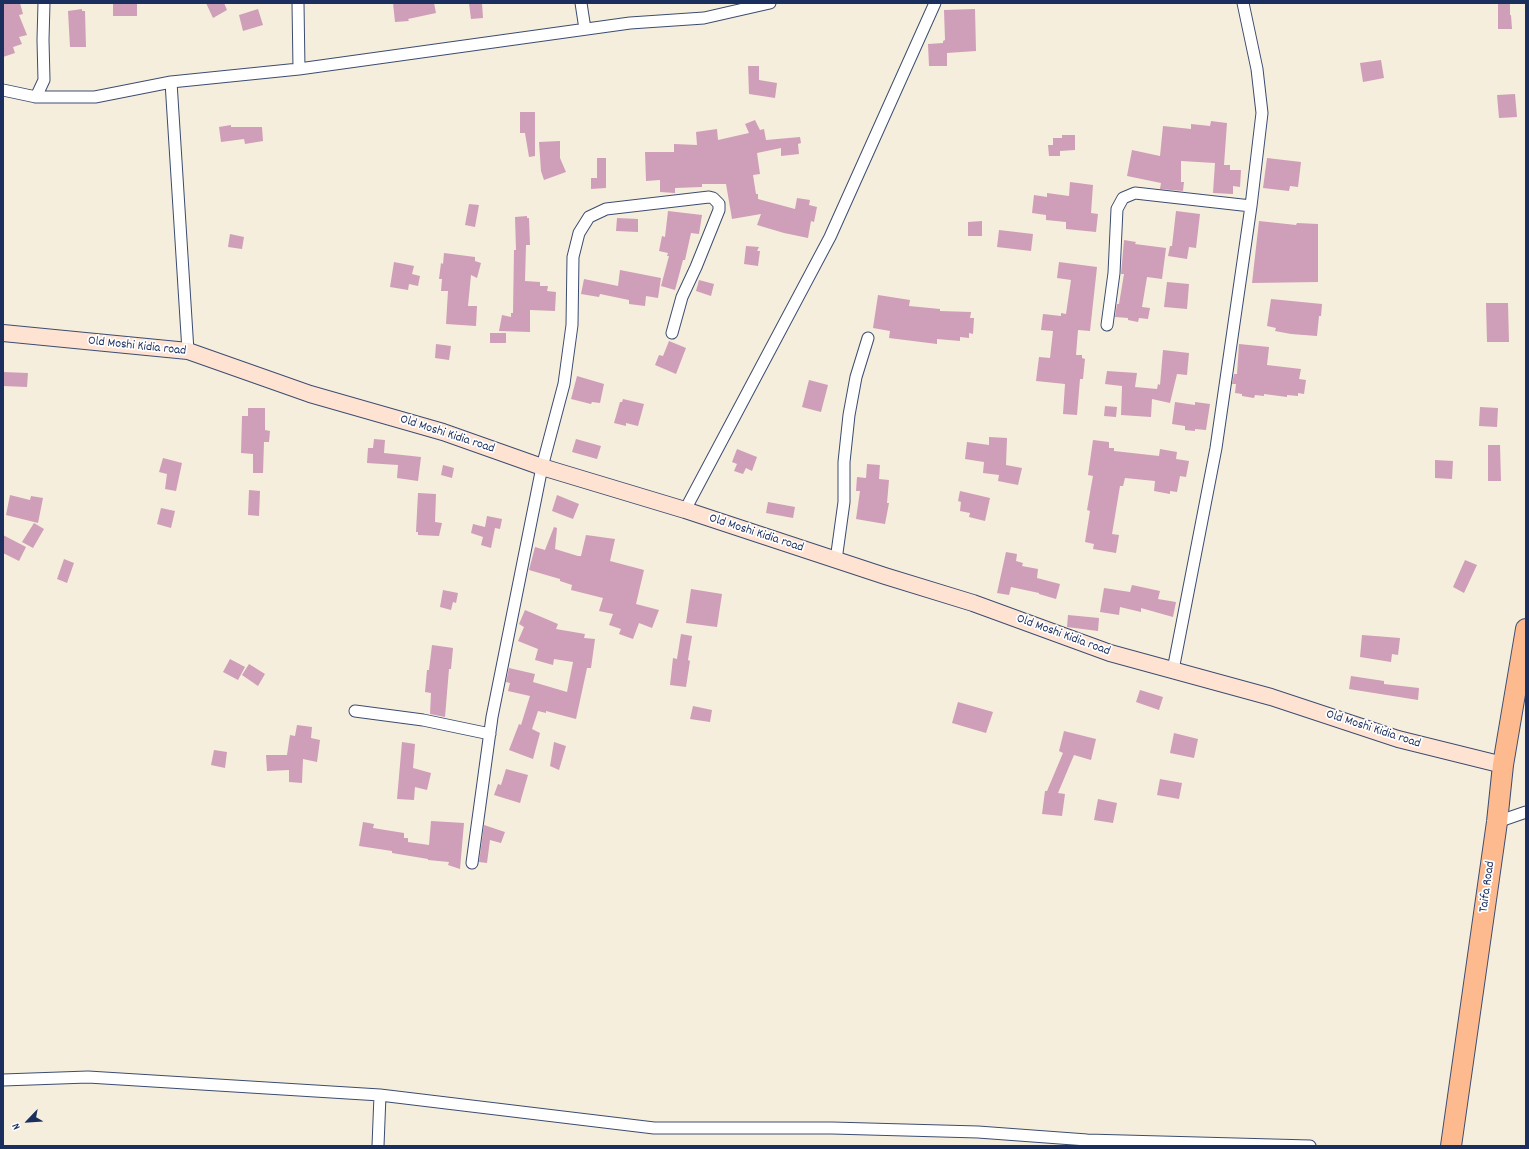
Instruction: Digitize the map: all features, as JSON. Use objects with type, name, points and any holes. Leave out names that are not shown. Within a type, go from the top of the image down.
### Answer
[{"type":"highway","name":"Taifa Road","points":[[1451,1146],[1497,822],[1503,765],[1526,629]]},
{"type":"street","points":[[36,97],[44,80],[44,3]]},
{"type":"street","points":[[298,3],[299,69]]},
{"type":"street","points":[[581,3],[585,29]]},
{"type":"street","points":[[3,90],[36,97],[95,98],[171,82],[299,69],[630,22],[704,18],[770,3]]},
{"type":"street","points":[[685,510],[830,237],[936,3]]},
{"type":"street","points":[[1173,670],[1216,448],[1251,206],[1262,112],[1257,69],[1243,3]]},
{"type":"street","points":[[171,82],[188,351]]},
{"type":"street","points":[[1107,325],[1114,273],[1117,209],[1123,198],[1135,193],[1251,206]]},
{"type":"street","points":[[472,863],[490,734],[542,467],[564,384],[572,325],[573,257],[579,233],[589,217],[606,210],[709,197],[713,198],[719,204],[720,207],[716,218],[682,297],[672,333]]},
{"type":"street","name":"Old Moshi Kidia road","points":[[3,333],[188,351],[310,394],[443,432],[542,467],[685,510],[973,604],[1110,653],[1272,697],[1398,739],[1503,765]]},
{"type":"street","points":[[836,560],[844,502],[844,462],[849,415],[856,377],[868,338]]},
{"type":"street","points":[[355,711],[423,720],[490,734]]},
{"type":"street","points":[[1497,822],[1526,812]]},
{"type":"street","points":[[3,1080],[88,1077],[380,1094],[654,1128],[832,1128],[978,1132],[1087,1143],[1310,1146]]},
{"type":"street","points":[[378,1146],[380,1094]]},
{"type":"building","points":[[3,3],[20,3],[23,14],[19,15],[27,35],[19,37],[22,44],[13,47],[15,53],[3,57]]},
{"type":"building","points":[[113,3],[137,3],[137,16],[113,16]]},
{"type":"building","points":[[206,3],[224,3],[227,10],[213,18]]},
{"type":"building","points":[[393,3],[434,3],[436,13],[408,19],[409,21],[395,22]]},
{"type":"building","points":[[469,3],[482,3],[483,18],[471,19]]},
{"type":"building","points":[[1498,3],[1510,3],[1512,29],[1498,29]]},
{"type":"building","points":[[82,9],[82,11],[85,11],[86,47],[70,47],[68,11]]},
{"type":"building","points":[[258,9],[263,25],[243,31],[239,15]]},
{"type":"building","points":[[975,9],[976,51],[947,53],[947,66],[929,66],[928,44],[943,43],[945,40],[944,10]]},
{"type":"building","points":[[1381,60],[1384,78],[1363,82],[1360,63]]},
{"type":"building","points":[[748,66],[759,66],[759,80],[777,83],[775,98],[749,94]]},
{"type":"building","points":[[1515,94],[1517,117],[1499,118],[1497,95]]},
{"type":"building","points":[[520,112],[535,112],[535,156],[529,157],[525,133],[520,133]]},
{"type":"building","points":[[755,120],[760,130],[764,129],[766,140],[800,137],[801,143],[798,144],[799,154],[781,156],[781,148],[757,153],[760,174],[753,175],[758,199],[795,209],[797,198],[810,200],[809,205],[817,207],[814,222],[811,221],[808,238],[757,225],[761,214],[732,219],[726,184],[702,184],[702,187],[675,188],[675,193],[660,192],[660,180],[646,181],[645,152],[674,152],[674,144],[697,145],[696,132],[717,129],[718,140],[749,133],[745,124]]},
{"type":"building","points":[[1211,121],[1227,123],[1224,165],[1230,165],[1230,170],[1241,170],[1240,187],[1233,186],[1233,194],[1213,193],[1215,163],[1181,161],[1181,182],[1184,182],[1183,191],[1160,189],[1161,183],[1127,176],[1132,150],[1160,156],[1163,126],[1191,129],[1191,124],[1210,126]]},
{"type":"building","points":[[231,125],[231,127],[262,127],[263,141],[245,144],[244,139],[221,142],[219,127]]},
{"type":"building","points":[[1062,135],[1075,135],[1075,150],[1060,151],[1060,156],[1049,156],[1048,145],[1053,145],[1053,138],[1062,138]]},
{"type":"building","points":[[560,141],[560,158],[566,172],[544,180],[541,171],[539,142]]},
{"type":"building","points":[[597,158],[606,158],[606,188],[591,189],[591,178],[597,178]]},
{"type":"building","points":[[1267,158],[1301,162],[1298,187],[1290,186],[1289,191],[1263,188]]},
{"type":"building","points":[[1070,182],[1093,185],[1091,213],[1098,214],[1096,232],[1066,229],[1066,222],[1046,220],[1046,215],[1032,213],[1034,195],[1047,197],[1047,193],[1069,196]]},
{"type":"building","points":[[469,204],[479,205],[475,227],[465,225]]},
{"type":"building","points":[[668,211],[702,215],[699,234],[691,233],[685,260],[683,260],[675,290],[661,286],[669,256],[667,256],[668,253],[659,251],[662,236],[665,237]]},
{"type":"building","points":[[1176,211],[1200,214],[1196,248],[1189,247],[1187,259],[1168,256],[1170,246],[1172,246]]},
{"type":"building","points":[[527,216],[527,218],[529,218],[530,245],[526,245],[525,281],[540,282],[540,286],[548,286],[547,291],[556,292],[555,311],[530,310],[530,332],[499,331],[502,315],[511,317],[511,313],[513,313],[514,250],[516,250],[515,217]]},
{"type":"building","points":[[617,218],[638,219],[638,232],[616,231]]},
{"type":"building","points":[[982,221],[982,236],[968,236],[968,222]]},
{"type":"building","points":[[1259,221],[1296,225],[1297,223],[1318,224],[1318,282],[1252,283]]},
{"type":"building","points":[[999,230],[1033,234],[1031,251],[997,247]]},
{"type":"building","points":[[230,234],[244,237],[242,249],[228,247]]},
{"type":"building","points":[[1124,240],[1136,242],[1135,244],[1166,248],[1162,279],[1147,277],[1142,307],[1150,308],[1148,319],[1139,318],[1138,322],[1128,320],[1128,318],[1115,317],[1117,304],[1119,304],[1124,274],[1121,274]]},
{"type":"building","points":[[746,246],[759,247],[757,251],[760,251],[758,266],[744,264]]},
{"type":"building","points":[[444,253],[475,257],[475,261],[481,263],[477,278],[471,275],[468,306],[477,306],[476,326],[446,324],[448,291],[441,291],[442,279],[439,279]]},
{"type":"building","points":[[394,262],[414,266],[412,274],[420,276],[418,286],[409,284],[408,290],[390,287]]},
{"type":"building","points":[[1059,262],[1097,267],[1090,331],[1078,330],[1076,355],[1082,355],[1082,358],[1085,359],[1083,379],[1080,379],[1077,415],[1063,414],[1065,384],[1036,381],[1039,357],[1050,358],[1053,331],[1041,330],[1043,314],[1061,316],[1061,313],[1066,314],[1071,280],[1057,278]]},
{"type":"building","points":[[620,270],[661,278],[658,298],[646,296],[645,306],[629,304],[629,300],[600,294],[599,297],[581,294],[584,279],[618,286]]},
{"type":"building","points":[[699,280],[714,284],[711,296],[696,291]]},
{"type":"building","points":[[1167,282],[1189,284],[1187,309],[1164,307]]},
{"type":"building","points":[[878,295],[910,300],[909,306],[940,309],[940,311],[971,312],[970,318],[974,318],[973,334],[969,333],[969,338],[960,337],[960,341],[937,339],[937,344],[889,338],[890,331],[873,328]]},
{"type":"building","points":[[1271,299],[1322,304],[1317,336],[1275,331],[1276,328],[1267,326]]},
{"type":"building","points":[[1486,303],[1508,303],[1509,342],[1487,342]]},
{"type":"building","points":[[490,333],[506,333],[506,343],[490,343]]},
{"type":"building","points":[[669,341],[686,348],[676,374],[655,365],[659,355],[663,356]]},
{"type":"building","points":[[436,344],[451,346],[449,360],[435,358]]},
{"type":"building","points":[[1239,344],[1269,347],[1267,365],[1301,369],[1299,379],[1306,380],[1304,394],[1298,393],[1298,396],[1287,395],[1287,397],[1264,394],[1264,396],[1255,395],[1254,398],[1235,393],[1236,384],[1232,384],[1234,374],[1237,374]]},
{"type":"building","points":[[1163,350],[1189,353],[1187,375],[1177,374],[1170,403],[1152,399],[1151,417],[1121,415],[1122,386],[1105,384],[1107,371],[1137,373],[1135,387],[1157,389],[1158,384],[1160,385]]},
{"type":"building","points":[[3,372],[28,373],[27,387],[3,386]]},
{"type":"building","points":[[577,376],[604,384],[600,403],[592,402],[591,404],[571,399]]},
{"type":"building","points":[[809,380],[828,385],[821,412],[802,407]]},
{"type":"building","points":[[623,399],[644,404],[638,426],[626,423],[626,426],[614,423],[620,402],[622,402]]},
{"type":"building","points":[[1175,402],[1195,405],[1195,402],[1210,404],[1206,430],[1185,430],[1185,426],[1172,424]]},
{"type":"building","points":[[1105,406],[1117,407],[1116,417],[1104,416]]},
{"type":"building","points":[[1480,407],[1498,408],[1497,427],[1479,426]]},
{"type":"building","points":[[248,408],[265,408],[265,430],[270,431],[269,442],[264,442],[263,473],[253,473],[253,454],[241,453],[242,416],[248,416]]},
{"type":"building","points":[[989,437],[1007,438],[1006,465],[1022,468],[1018,485],[998,481],[999,475],[983,473],[984,462],[965,459],[967,442],[989,445]]},
{"type":"building","points":[[374,439],[385,440],[384,453],[421,457],[418,481],[397,478],[398,465],[367,463],[368,448],[373,448]]},
{"type":"building","points":[[576,439],[601,446],[597,459],[572,452]]},
{"type":"building","points":[[1093,440],[1109,442],[1109,448],[1114,448],[1114,451],[1159,456],[1160,449],[1177,452],[1176,459],[1189,461],[1186,477],[1180,476],[1177,492],[1170,491],[1170,494],[1154,491],[1155,481],[1125,478],[1123,486],[1120,486],[1112,534],[1119,535],[1116,553],[1093,549],[1094,544],[1085,542],[1090,511],[1087,510],[1093,476],[1088,475]]},
{"type":"building","points":[[1488,445],[1500,445],[1501,481],[1488,481]]},
{"type":"building","points":[[737,449],[757,457],[752,471],[746,468],[743,474],[734,471],[737,464],[732,462]]},
{"type":"building","points":[[163,458],[182,463],[176,491],[165,489],[167,474],[159,472]]},
{"type":"building","points":[[1435,460],[1453,461],[1452,479],[1435,478]]},
{"type":"building","points":[[867,464],[880,465],[879,479],[889,480],[887,503],[889,503],[885,524],[856,519],[860,491],[856,491],[857,477],[866,478]]},
{"type":"building","points":[[443,465],[454,468],[452,478],[441,475]]},
{"type":"building","points":[[249,490],[260,491],[259,516],[248,515]]},
{"type":"building","points":[[960,491],[990,498],[985,521],[969,517],[970,513],[960,511],[961,502],[958,501]]},
{"type":"building","points":[[418,493],[436,494],[435,522],[442,523],[439,536],[418,535],[418,532],[416,532]]},
{"type":"building","points":[[10,495],[30,500],[31,496],[43,498],[38,523],[6,515]]},
{"type":"building","points":[[557,495],[579,504],[573,519],[552,511]]},
{"type":"building","points":[[768,502],[795,507],[793,518],[766,513]]},
{"type":"building","points":[[161,508],[175,511],[171,528],[157,524]]},
{"type":"building","points":[[487,516],[502,519],[500,529],[495,528],[491,548],[481,545],[483,537],[471,533],[473,524],[485,527]]},
{"type":"building","points":[[34,523],[44,529],[33,548],[22,542]]},
{"type":"building","points":[[554,527],[557,528],[555,549],[578,556],[581,556],[586,535],[615,539],[610,561],[644,570],[636,604],[659,610],[652,628],[639,623],[633,639],[619,634],[621,629],[609,625],[613,614],[599,611],[603,598],[571,590],[572,585],[560,581],[560,579],[529,570],[535,547],[545,550]]},
{"type":"building","points":[[3,535],[26,547],[19,561],[3,553]]},
{"type":"building","points":[[1006,552],[1017,554],[1016,561],[1023,563],[1022,566],[1038,569],[1037,578],[1060,584],[1056,599],[1039,593],[1011,587],[1009,595],[997,593]]},
{"type":"building","points":[[64,559],[74,563],[67,583],[57,579]]},
{"type":"building","points":[[1465,560],[1477,565],[1464,593],[1453,587]]},
{"type":"building","points":[[1132,585],[1160,591],[1158,599],[1176,602],[1173,617],[1141,608],[1141,612],[1120,607],[1119,615],[1100,612],[1104,588],[1130,592]]},
{"type":"building","points":[[691,589],[722,594],[717,627],[686,623]]},
{"type":"building","points":[[443,590],[458,593],[456,603],[453,602],[451,610],[440,607]]},
{"type":"building","points":[[525,610],[558,624],[556,629],[585,634],[584,638],[595,639],[591,668],[587,668],[576,719],[546,711],[546,713],[538,711],[532,729],[540,733],[533,759],[509,750],[519,724],[521,725],[530,696],[508,691],[510,683],[506,682],[509,668],[535,674],[533,682],[567,692],[573,662],[554,659],[553,665],[535,660],[538,649],[518,641],[524,627],[519,624]]},
{"type":"building","points":[[1068,615],[1099,618],[1098,631],[1067,627]]},
{"type":"building","points":[[681,634],[692,636],[686,687],[670,685],[673,658],[677,659]]},
{"type":"building","points":[[1362,635],[1400,638],[1398,655],[1392,654],[1391,662],[1360,657]]},
{"type":"building","points":[[432,645],[453,648],[451,669],[449,669],[445,717],[430,714],[431,693],[425,692],[427,670],[429,670]]},
{"type":"building","points":[[230,659],[245,667],[238,680],[223,672]]},
{"type":"building","points":[[249,664],[265,674],[258,686],[242,675]]},
{"type":"building","points":[[1351,676],[1384,681],[1384,684],[1419,688],[1418,700],[1349,689]]},
{"type":"building","points":[[1140,690],[1163,697],[1159,710],[1136,702]]},
{"type":"building","points":[[958,702],[993,712],[986,733],[952,723]]},
{"type":"building","points":[[693,706],[712,710],[710,722],[690,719]]},
{"type":"building","points":[[297,725],[312,727],[311,738],[320,740],[317,762],[303,759],[302,783],[289,782],[289,770],[267,771],[266,755],[287,755],[290,735],[295,736]]},
{"type":"building","points":[[1064,731],[1096,739],[1091,760],[1074,755],[1058,793],[1065,794],[1062,816],[1042,814],[1045,791],[1047,791],[1063,753],[1059,751]]},
{"type":"building","points":[[1174,733],[1198,739],[1194,758],[1170,753]]},
{"type":"building","points":[[402,742],[415,744],[413,768],[431,773],[427,790],[415,787],[414,800],[397,799]]},
{"type":"building","points":[[554,742],[566,746],[559,770],[550,766]]},
{"type":"building","points":[[214,750],[227,752],[225,768],[211,765]]},
{"type":"building","points":[[506,769],[528,775],[520,803],[494,795],[498,784],[501,785]]},
{"type":"building","points":[[1160,779],[1182,783],[1179,799],[1157,795]]},
{"type":"building","points":[[1098,799],[1117,803],[1113,823],[1094,820]]},
{"type":"building","points":[[431,821],[464,823],[460,869],[448,865],[449,862],[428,860],[392,853],[392,851],[359,846],[363,822],[374,824],[373,828],[404,833],[404,838],[408,838],[408,842],[429,845]]},
{"type":"building","points":[[484,825],[505,832],[501,843],[490,840],[487,863],[479,862]]}]
